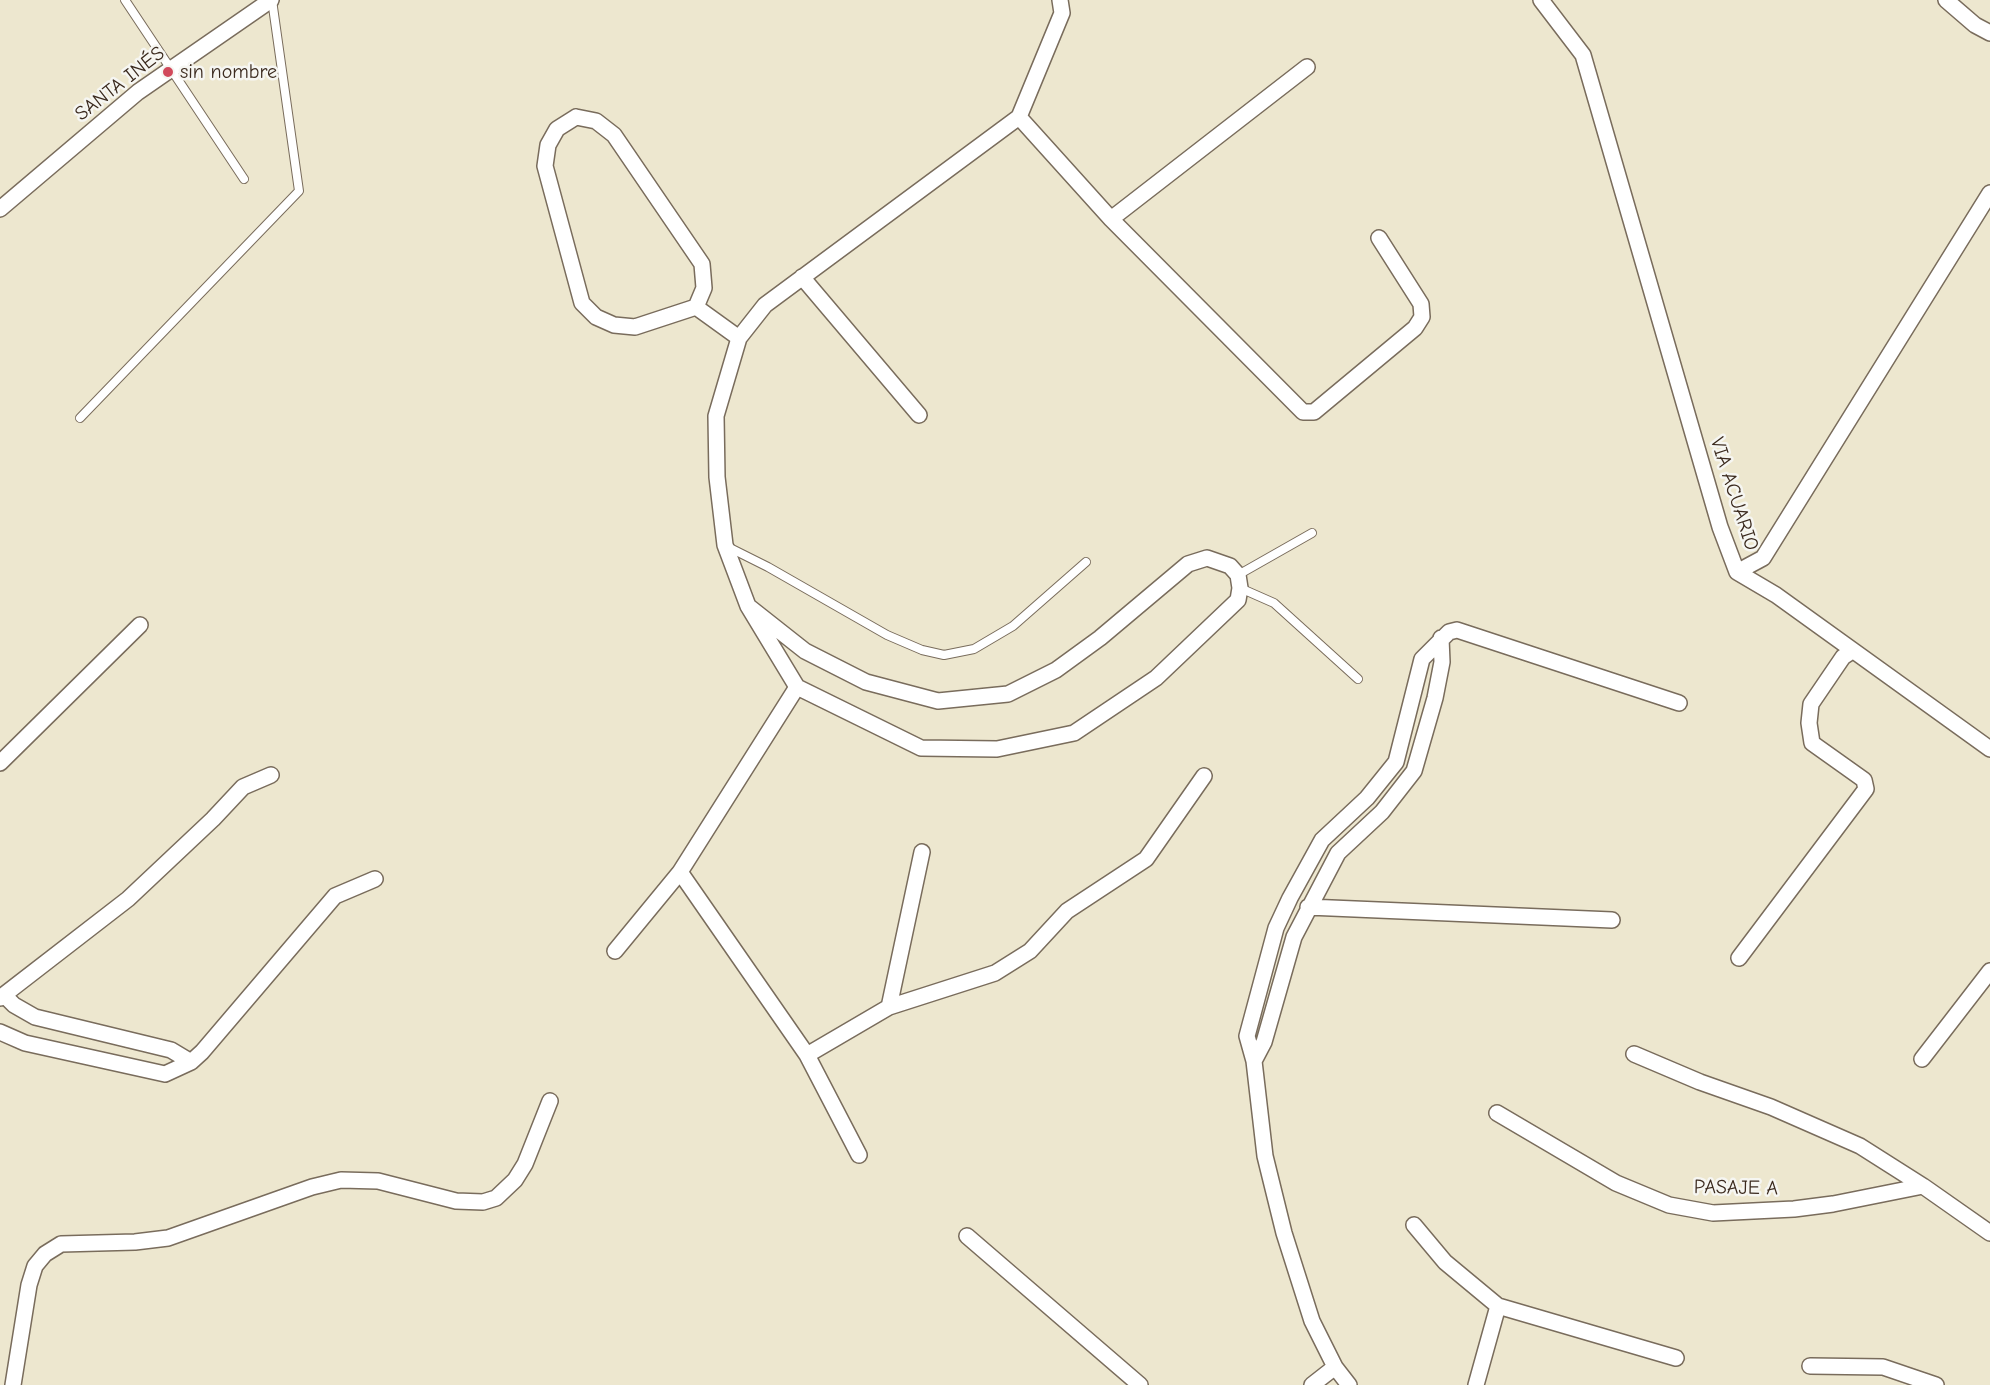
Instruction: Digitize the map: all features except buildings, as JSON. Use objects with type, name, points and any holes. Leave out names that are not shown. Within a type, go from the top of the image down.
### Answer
[{"type":"street","name":"SANTA INÉS","points":[[0,208],[138,92],[272,0]]},
{"type":"street","points":[[748,606],[805,651],[866,682],[938,701],[1008,694],[1056,670],[1100,638],[1188,564],[1207,558],[1230,566],[1239,581],[1238,600],[1156,678],[1074,733],[998,749],[921,748],[797,687],[748,606],[725,545],[717,477],[716,416],[739,338],[765,305],[1019,117],[1062,13],[1060,0]]},
{"type":"street","name":"VIA ACUARIO","points":[[1541,0],[1583,55],[1720,527],[1737,572],[1763,558],[1990,193]]},
{"type":"street","points":[[1946,0],[1975,25],[1990,33]]},
{"type":"street","points":[[1112,219],[1306,67]]},
{"type":"street","points":[[576,117],[596,121],[614,135],[702,264],[704,288],[696,307],[634,327],[615,325],[596,317],[582,303],[545,166],[548,145],[557,129],[576,117]]},
{"type":"street","points":[[1019,117],[1112,219],[1303,412],[1314,412],[1415,328],[1422,317],[1421,304],[1379,238]]},
{"type":"street","points":[[802,278],[919,415]]},
{"type":"street","points":[[696,307],[739,338]]},
{"type":"street","points":[[1737,572],[1776,595],[1990,749]]},
{"type":"street","points":[[0,763],[140,625]]},
{"type":"street","points":[[1349,1385],[1335,1367],[1312,1321],[1284,1233],[1265,1156],[1254,1060],[1247,1036],[1276,928],[1322,840],[1367,798],[1396,762],[1422,658],[1449,632],[1457,630],[1679,702]]},
{"type":"street","points":[[1254,1060],[1264,1042],[1294,936],[1308,907],[1338,853],[1382,812],[1414,771],[1442,662],[1441,638]]},
{"type":"street","points":[[1739,958],[1866,789],[1864,780],[1812,743],[1809,723],[1810,704],[1843,657],[1852,651]]},
{"type":"street","points":[[615,951],[680,872],[797,687]]},
{"type":"street","points":[[191,1062],[171,1050],[35,1017],[2,996],[128,899],[213,819],[243,786],[272,775]]},
{"type":"street","points":[[807,1054],[890,1007],[995,973],[1030,951],[1067,911],[1146,859],[1204,776]]},
{"type":"street","points":[[890,1007],[922,852]]},
{"type":"street","points":[[680,872],[807,1054],[859,1155]]},
{"type":"street","points":[[0,1032],[25,1043],[165,1074],[191,1062],[209,1044],[335,896],[375,879]]},
{"type":"street","points":[[1308,907],[1612,920]]},
{"type":"street","points":[[1922,1059],[1990,971]]},
{"type":"street","points":[[1634,1054],[1700,1082],[1771,1107],[1860,1146],[1990,1233]]},
{"type":"street","points":[[12,1385],[35,1266],[45,1254],[61,1244],[135,1242],[168,1238],[312,1187],[341,1180],[378,1181],[456,1201],[483,1202],[496,1198],[515,1180],[525,1164],[550,1101]]},
{"type":"street","name":"PASAJE A","points":[[1497,1113],[1617,1183],[1669,1205],[1713,1213],[1794,1209],[1833,1204],[1923,1186]]},
{"type":"street","points":[[1414,1225],[1445,1262],[1498,1306],[1677,1358]]},
{"type":"street","points":[[967,1236],[1140,1385]]},
{"type":"street","points":[[1476,1385],[1498,1306]]},
{"type":"street","points":[[1810,1366],[1883,1367],[1936,1385]]},
{"type":"street","points":[[1312,1385],[1335,1367]]},
{"type":"lane","points":[[125,0],[244,179]]},
{"type":"lane","points":[[80,418],[299,191],[272,0]]},
{"type":"lane","points":[[1312,533],[1239,581],[1274,603],[1358,679]]},
{"type":"lane","points":[[725,545],[887,635],[922,650],[944,655],[974,649],[1014,626],[1086,562]]},
{"type":"place","name":"sin nombre","points":[[168,72]]}]
